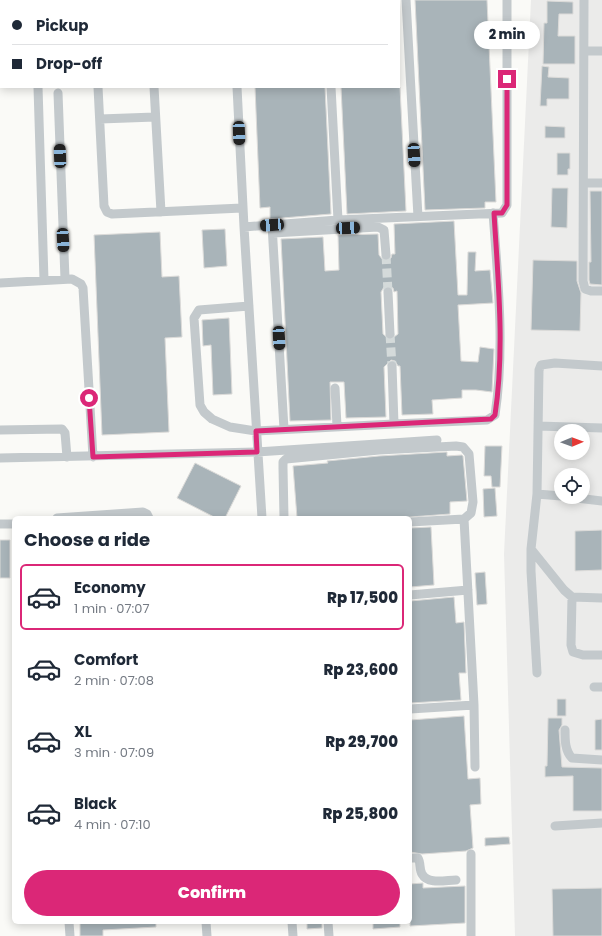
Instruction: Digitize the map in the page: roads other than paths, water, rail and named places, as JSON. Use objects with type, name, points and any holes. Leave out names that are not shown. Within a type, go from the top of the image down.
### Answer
[{"type":"lane","points":[[406,0],[418,217]]},
{"type":"lane","points":[[273,229],[338,220],[502,213],[507,205],[507,0]]},
{"type":"lane","points":[[584,0],[585,183],[583,281],[585,289],[591,291],[602,291]]},
{"type":"lane","points":[[584,51],[602,51]]},
{"type":"lane","points":[[38,88],[44,280]]},
{"type":"lane","points":[[98,88],[104,206],[108,212],[112,214],[242,208]]},
{"type":"lane","points":[[154,88],[161,212]]},
{"type":"lane","points":[[237,88],[242,208],[262,516]]},
{"type":"lane","points":[[331,88],[338,220]]},
{"type":"lane","points":[[58,93],[65,279]]},
{"type":"lane","points":[[100,119],[155,117]]},
{"type":"lane","points":[[585,183],[602,183]]},
{"type":"lane","points":[[249,306],[199,310],[195,313],[194,318],[200,405],[204,412],[212,418],[230,427],[256,431],[487,420],[495,415],[499,391],[500,340],[494,213]]},
{"type":"lane","points":[[244,227],[273,229],[378,227],[384,230],[386,255]]},
{"type":"lane","points":[[273,229],[284,429]]},
{"type":"lane","points":[[0,283],[65,279],[77,280],[83,288],[93,457]]},
{"type":"lane","points":[[388,292],[390,334]]},
{"type":"lane","points":[[538,673],[531,571],[531,549],[537,494],[539,370],[541,365],[555,363],[602,366]]},
{"type":"lane","points":[[392,366],[394,424]]},
{"type":"lane","points":[[335,388],[337,426]]},
{"type":"lane","points":[[538,426],[602,428]]},
{"type":"lane","points":[[0,430],[62,429],[65,433],[67,457]]},
{"type":"lane","points":[[0,458],[257,452],[437,440]]},
{"type":"lane","points":[[284,516],[283,462],[286,459],[296,457],[456,446],[463,447],[469,454],[472,502],[471,513],[464,519],[412,522]]},
{"type":"lane","points":[[537,494],[554,495]]},
{"type":"lane","points":[[590,500],[602,501]]},
{"type":"lane","points":[[86,516],[143,512],[148,516]]},
{"type":"lane","points":[[464,519],[474,705],[475,767]]},
{"type":"lane","points":[[0,524],[12,524]]},
{"type":"lane","points":[[531,549],[564,590],[572,597],[602,598]]},
{"type":"lane","points":[[412,594],[468,590]]},
{"type":"lane","points":[[572,597],[571,645],[573,652],[584,655],[602,655]]},
{"type":"lane","points":[[412,709],[474,705]]},
{"type":"lane","points":[[565,730],[566,748],[568,754],[572,758],[602,760]]},
{"type":"lane","points":[[555,826],[602,823]]},
{"type":"lane","points":[[471,854],[471,936]]},
{"type":"lane","points":[[412,858],[418,858],[422,874],[426,879],[432,881],[456,880]]},
{"type":"lane","points":[[69,924],[70,936]]},
{"type":"lane","points":[[206,924],[207,936]]},
{"type":"lane","points":[[290,936],[292,924]]},
{"type":"lane","points":[[328,924],[329,936]]},
{"type":"tunnel","points":[[386,255],[388,292]]},
{"type":"tunnel","points":[[390,334],[392,366]]}]
